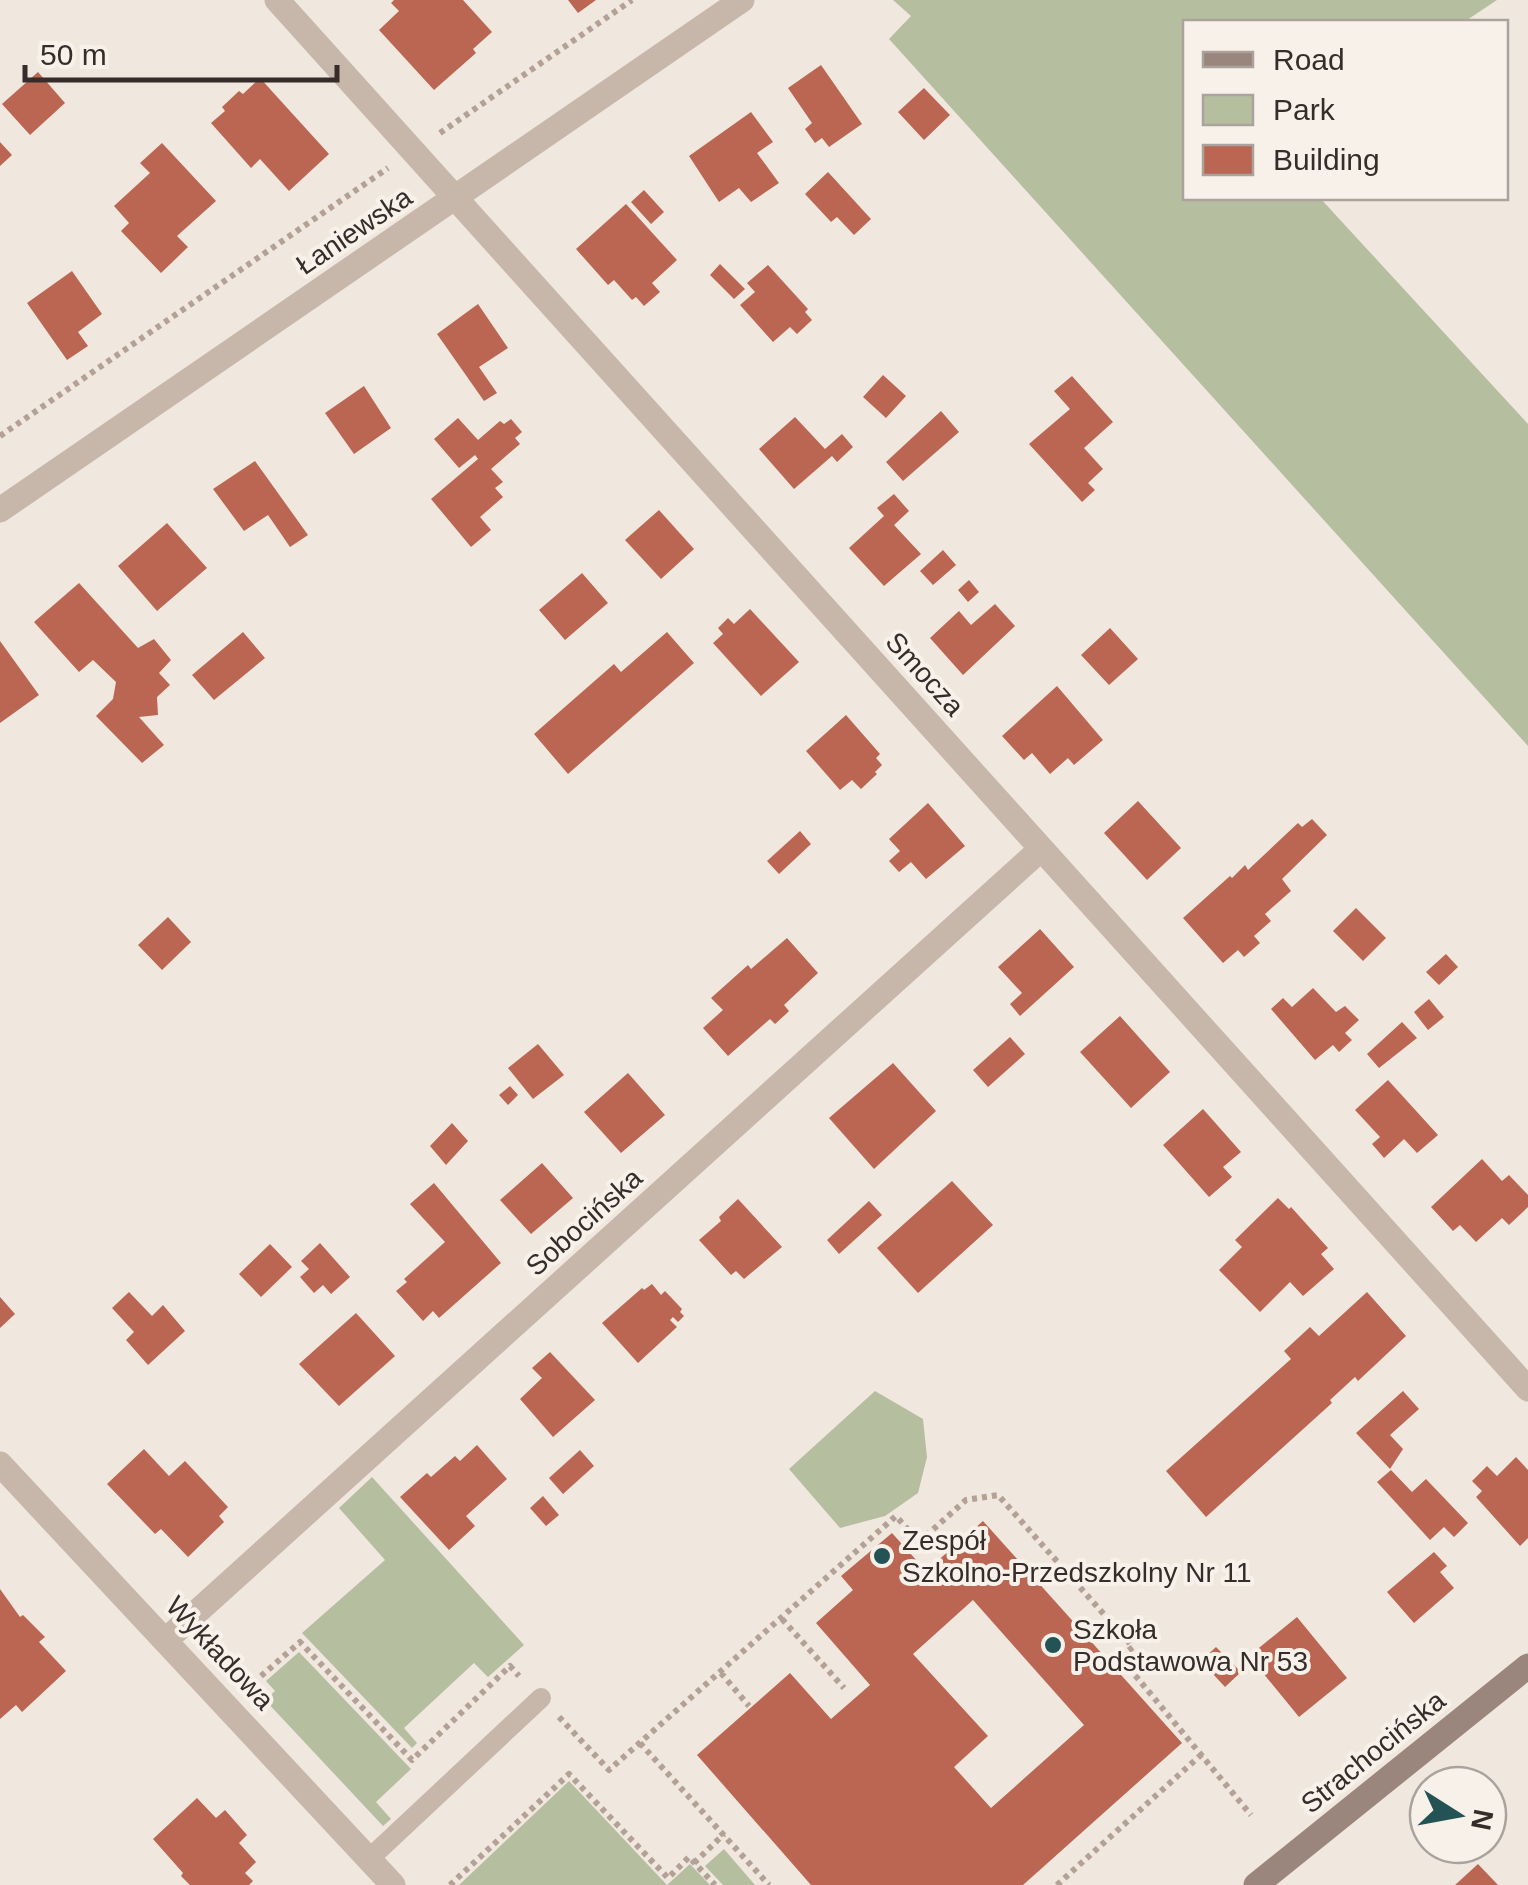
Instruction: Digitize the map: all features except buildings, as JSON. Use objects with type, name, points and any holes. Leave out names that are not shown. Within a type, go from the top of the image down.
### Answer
[{"type":"main road","name":"Strachocińska","points":[[1256,1885],[1528,1666]]},
{"type":"street","name":"Smocza","points":[[278,0],[1528,1388]]},
{"type":"street","name":"Łaniewska","points":[[0,510],[742,0]]},
{"type":"street","name":"Sobocińska","points":[[167,1639],[1041,850]]},
{"type":"street","name":"Wykładowa","points":[[0,1464],[394,1885]]},
{"type":"lane","points":[[369,1859],[542,1698]]},
{"type":"path","points":[[0,436],[632,0]]},
{"type":"path","points":[[261,1676],[300,1642],[412,1760],[510,1666],[609,1770],[896,1516],[919,1542],[966,1500],[998,1495],[1133,1647],[1120,1657],[1251,1815]]},
{"type":"path","points":[[782,1619],[844,1688]]},
{"type":"path","points":[[721,1673],[749,1706]]},
{"type":"path","points":[[640,1742],[770,1885]]},
{"type":"path","points":[[1058,1885],[1202,1754]]},
{"type":"path","points":[[450,1885],[569,1774],[668,1878],[689,1857],[715,1885]]},
{"type":"path","points":[[694,1862],[724,1834]]},
{"type":"green space","points":[[893,0],[1497,0],[1467,20],[1183,20],[1183,200],[1322,200],[1528,424],[1528,746],[889,39],[911,16]]},
{"type":"green space","points":[[875,1391],[923,1419],[927,1457],[918,1493],[885,1516],[840,1528],[789,1469]]},
{"type":"green space","points":[[372,1477],[524,1645],[488,1677],[474,1663],[404,1728],[417,1743],[412,1748],[302,1633],[385,1560],[339,1508]]},
{"type":"green space","points":[[299,1652],[411,1769],[376,1802],[391,1819],[383,1826],[265,1700],[275,1691],[266,1681]]},
{"type":"green space","points":[[569,1781],[667,1885],[459,1885]]},
{"type":"green space","points":[[724,1849],[755,1885],[723,1885],[705,1866]]},
{"type":"green space","points":[[690,1864],[710,1885],[667,1885]]},
{"type":"place","name":"Zespół Szkolno-Przedszkolny Nr 11","points":[[882,1556]]},
{"type":"place","name":"Szkoła Podstawowa Nr 53","points":[[1053,1645]]}]
